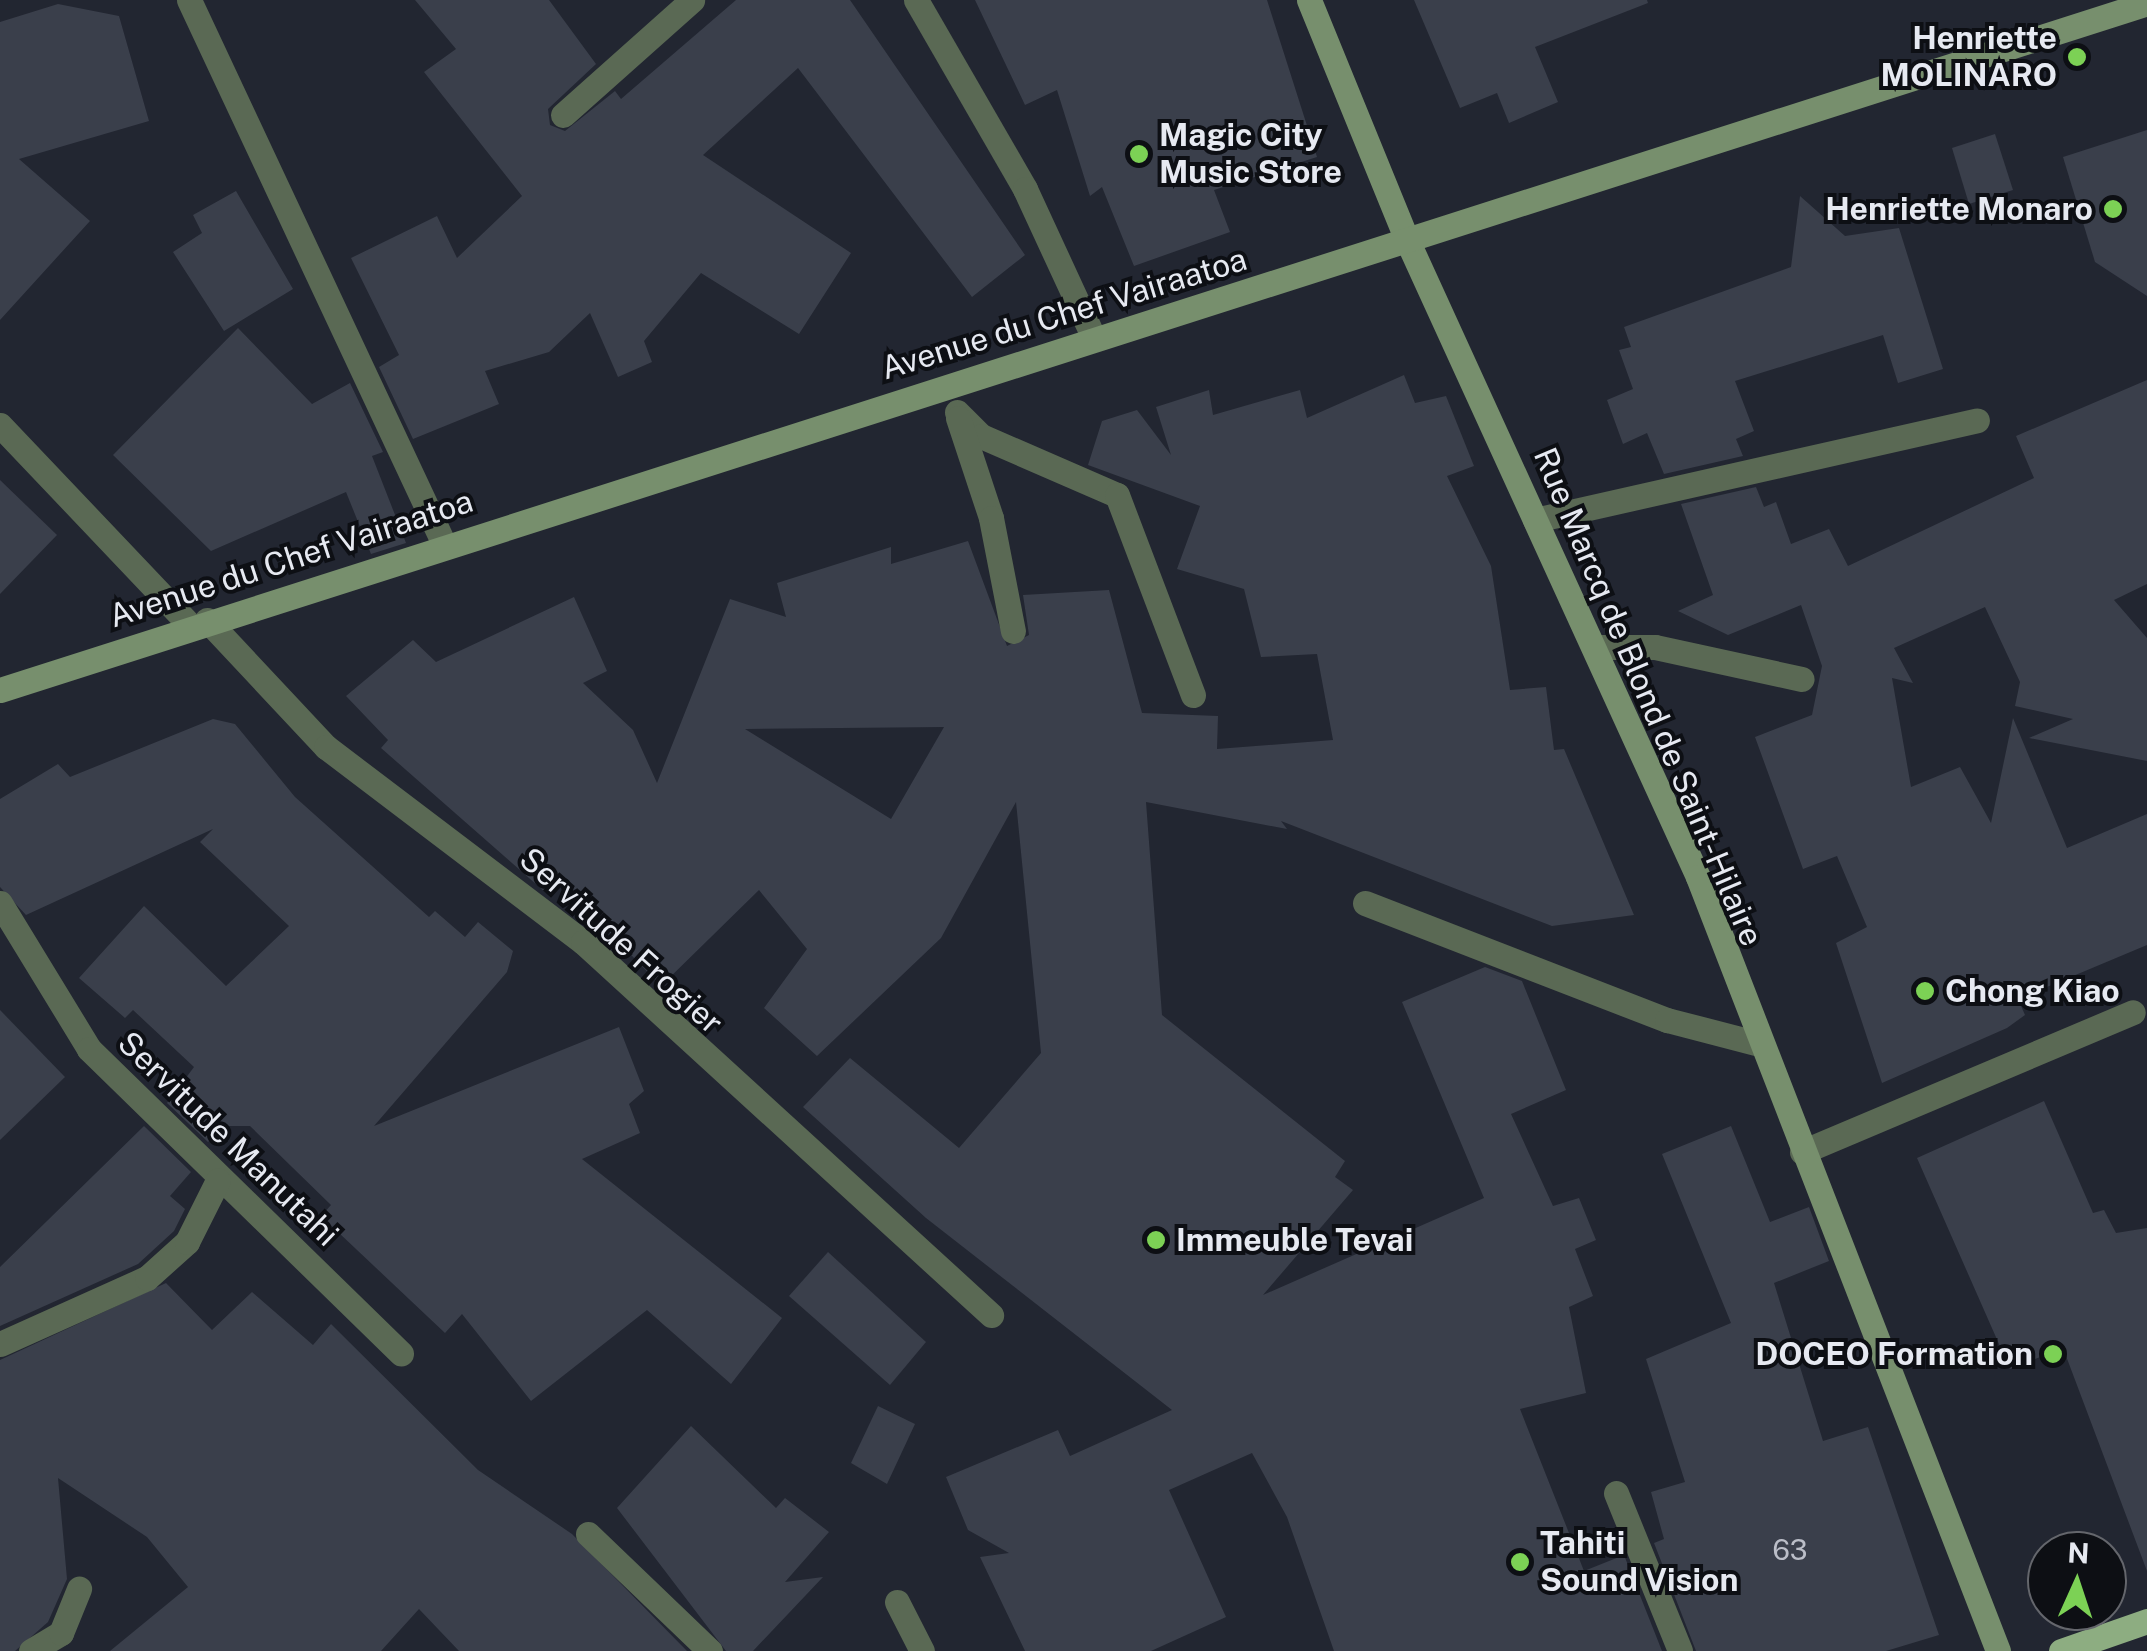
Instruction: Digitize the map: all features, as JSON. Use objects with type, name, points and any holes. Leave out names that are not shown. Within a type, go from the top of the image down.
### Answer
[{"type":"main road","name":"Rue Marcq de Blond de Saint-Hilaire","points":[[1309,0],[1408,242],[1698,877],[1756,1042],[1998,1651]]},
{"type":"main road","name":"Avenue du Chef Vairaatoa","points":[[0,690],[444,544],[1408,242],[2147,3]]},
{"type":"main road","points":[[2062,1651],[2147,1621]]},
{"type":"street","points":[[189,0],[444,544]]},
{"type":"street","points":[[563,115],[692,0]]},
{"type":"street","points":[[916,0],[1025,189],[1094,338]]},
{"type":"street","points":[[948,384],[991,518],[1013,631]]},
{"type":"street","points":[[956,412],[981,436],[1117,495],[1193,694]]},
{"type":"street","points":[[1535,520],[1977,420]]},
{"type":"street","name":"Servitude Frogier","points":[[0,425],[326,746],[583,942],[991,1315]]},
{"type":"street","points":[[1596,647],[1656,647],[1802,678]]},
{"type":"street","name":"Servitude Manutahi","points":[[0,903],[89,1049],[218,1180],[401,1354]]},
{"type":"street","points":[[1365,903],[1667,1020],[1756,1042]]},
{"type":"street","points":[[1802,1152],[2133,1012]]},
{"type":"street","points":[[0,1344],[147,1278],[186,1242],[218,1180]]},
{"type":"street","points":[[1616,1493],[1680,1651]]},
{"type":"street","points":[[588,1534],[710,1651]]},
{"type":"street","points":[[31,1651],[61,1633],[79,1589]]},
{"type":"street","points":[[898,1602],[922,1651]]},
{"type":"building","points":[[415,0],[549,0],[596,64],[548,109],[550,125],[565,131],[615,91],[621,99],[736,0],[850,0],[1025,255],[972,297],[798,68],[703,155],[851,253],[799,334],[701,273],[644,341],[652,362],[618,377],[590,313],[549,352],[485,371],[499,404],[413,439],[379,367],[399,355],[351,258],[437,216],[457,258],[522,196],[424,72],[456,49]]},
{"type":"building","points":[[975,0],[1267,0],[1317,157],[1214,190],[1230,232],[1134,266],[1102,187],[1090,196],[1057,90],[1025,105]]},
{"type":"building","points":[[1414,0],[1648,3],[1535,47],[1558,102],[1509,123],[1497,93],[1460,108]]},
{"type":"building","points":[[58,4],[119,16],[149,121],[19,159],[90,221],[0,320],[0,22]]},
{"type":"building","name":"Henriette Monaro","points":[[2147,130],[2147,296],[2095,262],[2063,157]]},
{"type":"building","points":[[1995,134],[2013,190],[1969,204],[1952,148]]},
{"type":"building","points":[[236,191],[293,289],[224,331],[173,252],[202,233],[193,215]]},
{"type":"building","points":[[1800,196],[1845,236],[1899,228],[1943,369],[1898,383],[1883,335],[1735,381],[1754,431],[1736,439],[1743,456],[1664,474],[1647,433],[1623,444],[1607,400],[1633,389],[1619,350],[1631,347],[1624,327],[1791,267]]},
{"type":"building","points":[[238,328],[312,404],[350,383],[383,452],[372,456],[406,543],[371,554],[346,492],[211,551],[113,455]]},
{"type":"building","points":[[1404,375],[1415,403],[1446,396],[1474,466],[1447,476],[1491,566],[1510,690],[1546,687],[1554,750],[1564,749],[1634,915],[1552,926],[1281,821],[1287,829],[1146,802],[1162,1015],[1345,1161],[1335,1177],[1353,1190],[1263,1295],[1484,1198],[1402,1002],[1485,967],[1522,981],[1566,1090],[1511,1114],[1553,1206],[1579,1198],[1596,1240],[1575,1249],[1593,1296],[1569,1307],[1586,1393],[1520,1409],[1584,1571],[1624,1555],[1662,1651],[1334,1651],[1287,1517],[1252,1453],[1169,1490],[1226,1617],[1151,1651],[1025,1651],[980,1557],[1009,1553],[968,1530],[946,1477],[1058,1430],[1070,1456],[1172,1410],[926,1218],[803,1107],[850,1058],[959,1148],[1041,1053],[1016,802],[941,938],[817,1056],[764,1008],[807,949],[759,890],[661,986],[559,880],[546,893],[381,748],[388,740],[346,696],[413,640],[436,662],[574,597],[607,671],[583,683],[633,730],[657,783],[730,599],[786,617],[777,583],[891,547],[891,564],[968,541],[1007,646],[1029,635],[1023,595],[1109,590],[1142,713],[1218,716],[1217,749],[1333,740],[1317,654],[1261,657],[1244,589],[1177,569],[1200,506],[1088,465],[1102,421],[1137,410],[1171,455],[1156,407],[1209,390],[1213,415],[1300,390],[1307,418]],"holes":[[[944,727],[891,819],[745,729]]]},
{"type":"building","points":[[2147,380],[2147,584],[2114,600],[2147,638],[2147,761],[2029,738],[2073,719],[2015,706],[2020,682],[1985,607],[1894,648],[1913,683],[1892,678],[1911,787],[1960,767],[1991,823],[2013,718],[2067,848],[2147,814],[2147,945],[2018,999],[2025,1015],[2007,1028],[1882,1083],[1836,943],[1867,927],[1837,856],[1803,869],[1755,737],[1812,715],[1822,666],[1801,605],[1728,635],[1678,611],[1713,595],[1681,504],[1756,487],[1764,507],[1776,502],[1791,544],[1829,529],[1848,566],[2034,478],[2016,436]]},
{"type":"building","points":[[0,480],[57,535],[0,594]]},
{"type":"building","points":[[213,719],[235,724],[295,797],[429,917],[435,911],[465,937],[478,922],[513,951],[507,972],[374,1126],[619,1027],[644,1091],[629,1104],[640,1133],[582,1159],[782,1318],[731,1384],[647,1310],[531,1401],[462,1314],[445,1333],[321,1216],[331,1205],[250,1126],[225,1126],[208,1142],[167,1103],[194,1067],[133,1010],[125,1018],[79,978],[144,906],[226,986],[289,926],[200,842],[213,829],[26,915],[0,887],[0,799],[58,764],[70,777]]},
{"type":"building","points":[[0,1010],[65,1077],[0,1140]]},
{"type":"building","points":[[2044,1101],[2093,1213],[2104,1210],[2116,1233],[2147,1228],[2147,1571],[2063,1348],[2010,1369],[1917,1158]]},
{"type":"building","points":[[144,1126],[191,1172],[170,1196],[185,1209],[174,1231],[138,1264],[0,1326],[0,1267]]},
{"type":"building","points":[[1731,1126],[1770,1222],[1809,1207],[1829,1261],[1774,1283],[1823,1441],[1868,1427],[1939,1635],[1886,1651],[1696,1651],[1654,1543],[1664,1539],[1651,1492],[1685,1482],[1646,1359],[1731,1323],[1662,1154]]},
{"type":"building","points":[[828,1252],[926,1342],[890,1385],[789,1296]]},
{"type":"building","points":[[166,1283],[212,1330],[252,1292],[313,1345],[331,1324],[478,1470],[572,1534],[687,1651],[459,1651],[419,1609],[381,1651],[110,1651],[188,1587],[147,1537],[58,1478],[67,1579],[48,1622],[15,1651],[0,1651],[0,1360]]},
{"type":"building","points":[[878,1406],[915,1424],[887,1484],[851,1463]]},
{"type":"building","points":[[691,1426],[776,1508],[785,1498],[829,1532],[785,1582],[823,1577],[753,1651],[726,1651],[617,1508]]},
{"type":"place","name":"Henriette MOLINARO","points":[[2077,57]]},
{"type":"place","name":"Magic City Music Store","points":[[1139,154]]},
{"type":"place","name":"Henriette Monaro","points":[[2113,209]]},
{"type":"place","name":"Chong Kiao","points":[[1925,991]]},
{"type":"place","name":"Immeuble Tevai","points":[[1156,1240]]},
{"type":"place","name":"DOCEO Formation","points":[[2053,1354]]},
{"type":"place","name":"Tahiti Sound Vision","points":[[1520,1562]]}]
